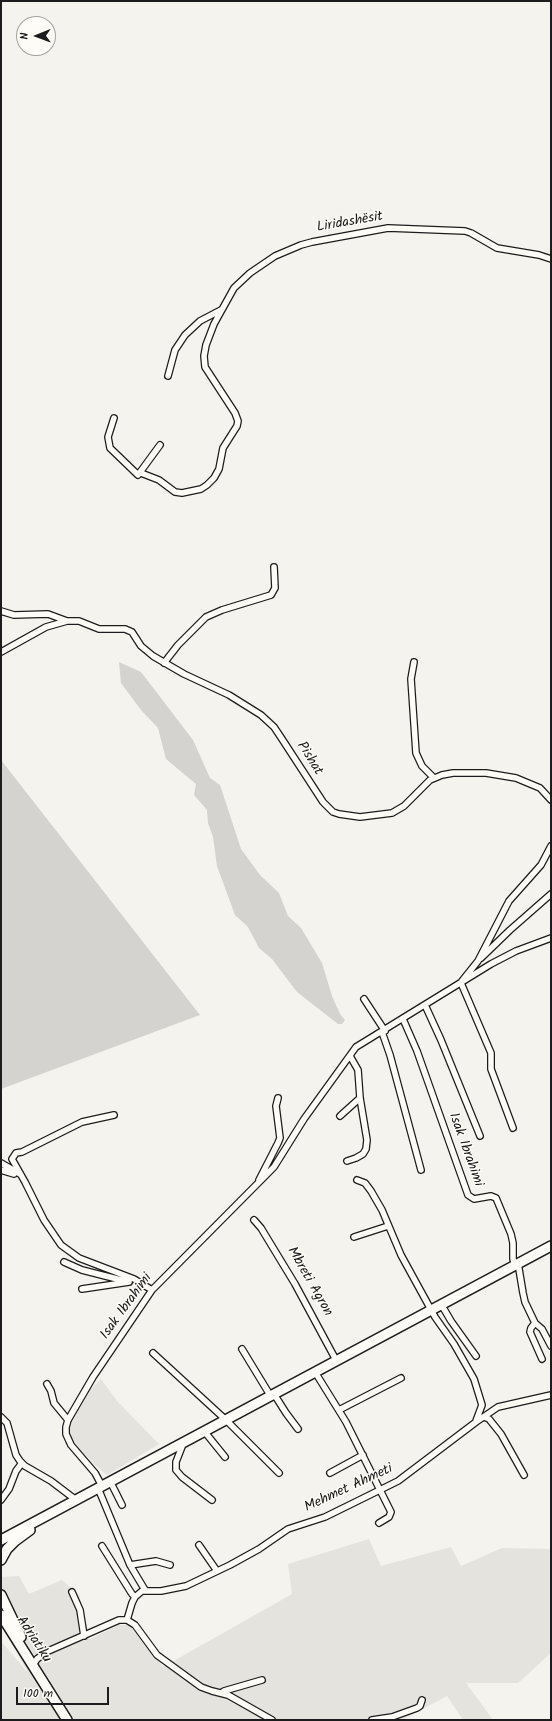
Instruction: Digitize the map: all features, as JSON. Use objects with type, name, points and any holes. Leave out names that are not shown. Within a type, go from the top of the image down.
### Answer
[{"type":"main road","points":[[1,1540],[551,1246]]},
{"type":"main road","points":[[1,1560],[7,1549],[15,1540],[46,1521],[49,1515]]},
{"type":"main road","points":[[1,1595],[29,1653],[32,1663]]},
{"type":"main road","name":"Adriatiku","points":[[1,1615],[67,1720]]},
{"type":"main road","points":[[1,1627],[32,1663]]},
{"type":"street","name":"Liridashësit","points":[[141,473],[159,480],[176,492],[182,493],[205,487],[211,482],[216,474],[223,448],[238,424],[235,413],[207,372],[204,363],[206,345],[214,324],[234,288],[243,278],[275,256],[312,242],[379,229],[444,229],[472,233],[497,248],[539,255],[551,259]]},
{"type":"street","points":[[168,376],[175,350],[185,335],[200,321],[221,310]]},
{"type":"street","points":[[114,418],[108,437],[110,448],[138,475],[141,473],[160,445]]},
{"type":"street","points":[[164,663],[178,645],[206,617],[222,610],[271,595],[276,588],[274,567]]},
{"type":"street","name":"Pishat","points":[[1,611],[14,616],[48,614],[67,621],[78,621],[99,628],[130,631],[146,651],[164,663],[229,695],[261,715],[274,727],[322,802],[328,808],[339,814],[360,817],[392,813],[404,806],[434,778],[442,775],[463,772],[506,775],[532,784],[545,792],[551,800]]},
{"type":"street","points":[[1,652],[46,627],[67,621]]},
{"type":"street","points":[[414,662],[411,679],[416,753],[422,766],[434,778]]},
{"type":"street","points":[[478,961],[509,900],[541,865],[551,846]]},
{"type":"street","points":[[514,1128],[491,1069],[492,1053],[461,983],[478,961],[510,930],[551,894]]},
{"type":"street","name":"Isak Ibrahimi","points":[[68,1420],[115,1343],[152,1290],[274,1166],[304,1119],[356,1047],[383,1032],[502,958],[528,946],[551,938]]},
{"type":"street","points":[[364,999],[383,1032],[422,1170]]},
{"type":"street","name":"Isak Ibrahimi","points":[[425,1005],[441,1040],[480,1136]]},
{"type":"street","name":"Isak Ibrahimi","points":[[403,1019],[468,1195],[474,1199],[491,1196],[496,1198],[511,1234],[513,1243],[513,1259],[517,1264]]},
{"type":"street","points":[[347,1161],[361,1156],[367,1147],[367,1136],[360,1098],[358,1070],[350,1056]]},
{"type":"street","name":"Isak Ibrahimi","points":[[254,1187],[280,1138],[276,1106],[278,1098]]},
{"type":"street","points":[[340,1116],[360,1098]]},
{"type":"street","points":[[114,1115],[82,1122],[14,1155],[12,1159],[52,1232],[67,1250],[79,1258],[139,1282],[152,1290]]},
{"type":"street","points":[[1,1163],[20,1174]]},
{"type":"street","points":[[1,1170],[20,1174]]},
{"type":"street","points":[[357,1180],[368,1186],[382,1210],[401,1255],[431,1309],[454,1344],[478,1390],[482,1405],[476,1422]]},
{"type":"street","name":"Mbreti Agron","points":[[254,1220],[261,1228],[295,1284],[336,1360]]},
{"type":"street","points":[[354,1237],[388,1226]]},
{"type":"street","points":[[64,1262],[88,1272],[129,1282]]},
{"type":"street","points":[[517,1264],[522,1293],[535,1323],[542,1329],[551,1346]]},
{"type":"street","points":[[82,1289],[129,1282],[139,1282]]},
{"type":"street","points":[[441,1304],[476,1356]]},
{"type":"street","points":[[535,1323],[530,1332],[542,1359]]},
{"type":"street","points":[[242,1349],[286,1414],[298,1428]]},
{"type":"street","points":[[153,1353],[226,1420],[279,1473]]},
{"type":"street","points":[[315,1372],[339,1410],[388,1504],[392,1514],[379,1523]]},
{"type":"street","points":[[339,1410],[401,1378]]},
{"type":"street","points":[[47,1384],[51,1391],[54,1403],[68,1420],[65,1430],[67,1438],[75,1451],[95,1473],[103,1485],[122,1505]]},
{"type":"street","name":"Mehmet Ahmeti","points":[[145,1590],[161,1591],[186,1586],[250,1554],[288,1529],[325,1516],[402,1478],[498,1407],[551,1395]]},
{"type":"street","points":[[1,1417],[6,1423],[16,1455],[22,1463],[51,1481],[76,1500]]},
{"type":"street","points":[[484,1417],[489,1419],[501,1434],[524,1476]]},
{"type":"street","points":[[204,1431],[225,1457]]},
{"type":"street","points":[[184,1442],[176,1462],[176,1470],[212,1500]]},
{"type":"street","points":[[330,1473],[362,1455]]},
{"type":"street","points":[[1,1500],[22,1463]]},
{"type":"street","points":[[103,1485],[130,1565],[145,1590],[135,1596],[127,1620]]},
{"type":"street","points":[[199,1545],[217,1571]]},
{"type":"street","points":[[102,1546],[132,1594],[135,1596]]},
{"type":"street","points":[[130,1565],[156,1561],[170,1565]]},
{"type":"street","points":[[72,1592],[80,1610],[84,1636]]},
{"type":"street","points":[[32,1663],[46,1652],[119,1620],[127,1620],[135,1626],[150,1648],[164,1661],[201,1687],[228,1695],[272,1720]]},
{"type":"street","points":[[221,1693],[262,1680]]},
{"type":"street","points":[[372,1720],[392,1717],[417,1708],[420,1706],[422,1700]]},
{"type":"shaded area","points":[[119,662],[141,672],[193,740],[210,778],[220,785],[241,849],[260,875],[279,893],[288,916],[301,928],[322,963],[332,996],[340,1014],[345,1020],[342,1024],[338,1024],[297,992],[272,959],[259,948],[248,927],[235,915],[217,866],[213,837],[208,823],[207,810],[194,795],[196,784],[166,759],[158,728],[141,710],[121,683]]},
{"type":"shaded area","points":[[1,760],[200,1015],[1,1089]]},
{"type":"shaded area","points":[[101,1379],[118,1402],[159,1444],[107,1475],[79,1448],[69,1434],[69,1428],[90,1390]]},
{"type":"shaded area","points":[[369,1539],[381,1566],[451,1547],[461,1566],[502,1548],[551,1549],[551,1653],[518,1683],[466,1683],[493,1720],[463,1720],[447,1696],[402,1720],[1,1720],[1,1641],[28,1673],[1,1623],[1,1577],[19,1576],[29,1594],[62,1580],[79,1594],[90,1639],[119,1625],[129,1625],[163,1667],[292,1594],[288,1564]]}]
